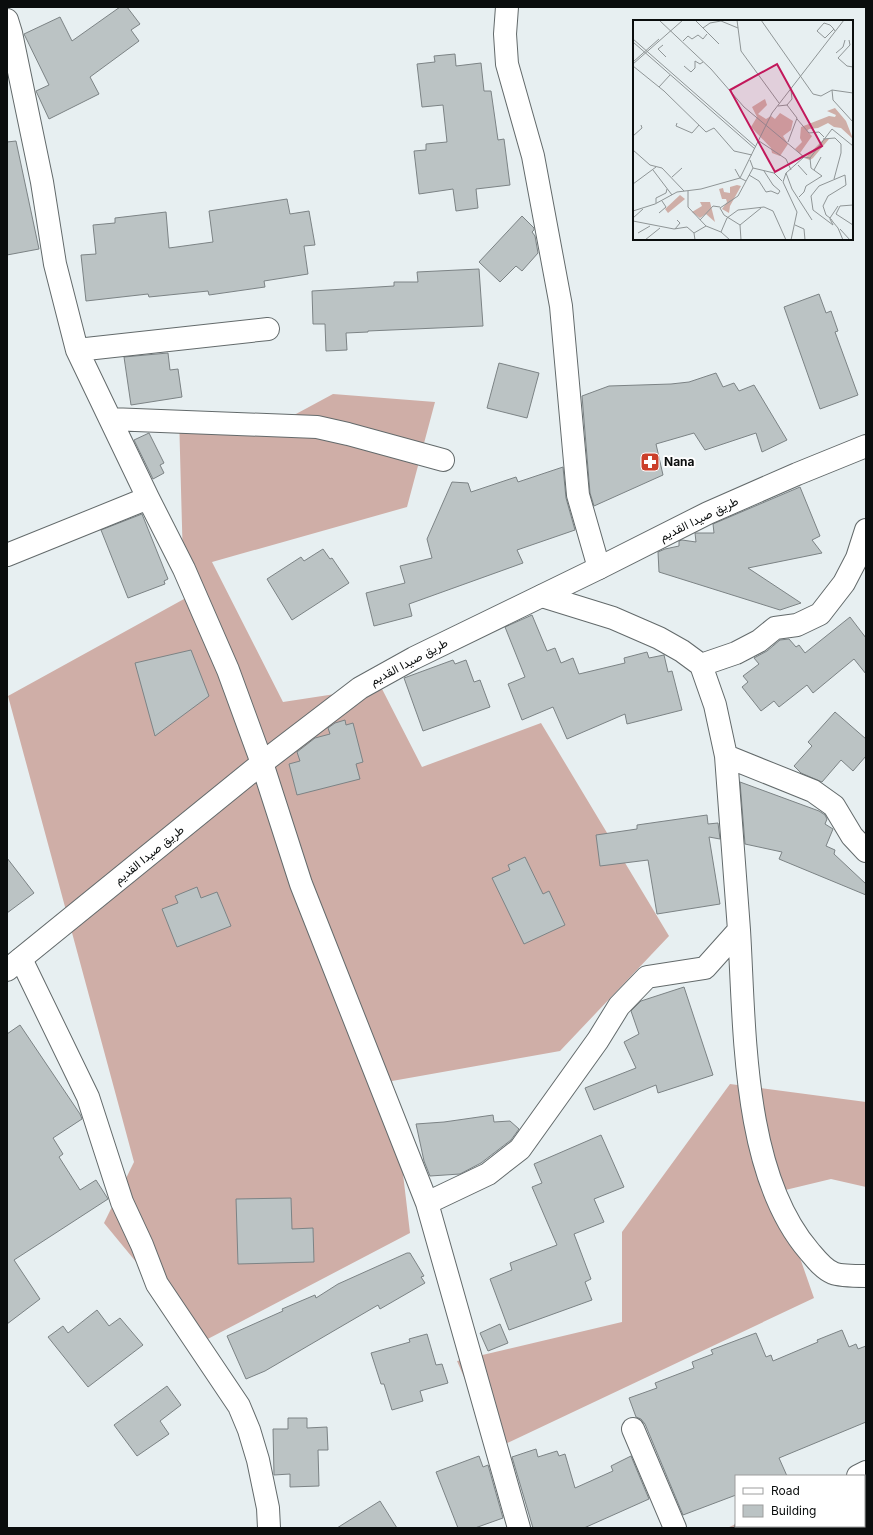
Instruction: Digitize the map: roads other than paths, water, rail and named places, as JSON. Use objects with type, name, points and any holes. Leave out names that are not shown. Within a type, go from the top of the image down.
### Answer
[{"type":"main road","points":[[507,7],[505,34],[507,64],[533,156],[561,306],[578,495],[599,568]]},
{"type":"main road","points":[[7,20],[13,41],[40,174],[55,264],[77,350],[184,569],[225,663],[262,763],[300,884],[427,1203],[519,1528]]},
{"type":"main road","points":[[77,350],[268,329]]},
{"type":"main road","points":[[110,419],[317,427],[443,460]]},
{"type":"main road","name":"طريق صيدا القديم","points":[[14,964],[262,763],[360,688],[414,658],[708,513],[866,446]]},
{"type":"main road","points":[[7,555],[148,498]]},
{"type":"main road","points":[[701,665],[736,653],[759,641],[775,628],[797,625],[820,614],[844,583],[857,558],[866,530]]},
{"type":"main road","points":[[542,596],[613,618],[659,638],[682,651],[701,665],[715,705],[726,756],[739,930],[746,1054],[756,1132],[773,1191],[796,1236],[818,1261],[833,1274],[866,1276]]},
{"type":"main road","points":[[726,756],[813,791],[834,806],[852,836],[866,851]]},
{"type":"main road","points":[[427,1203],[488,1174],[520,1149],[598,1040],[619,1006],[647,977],[705,968],[739,930]]},
{"type":"main road","points":[[14,964],[88,1097],[122,1202],[142,1245],[157,1284],[239,1406],[249,1430],[258,1460],[268,1508],[269,1528]]},
{"type":"main road","points":[[633,1429],[675,1528]]},
{"type":"place","name":"Nana","points":[[650,462]]}]
